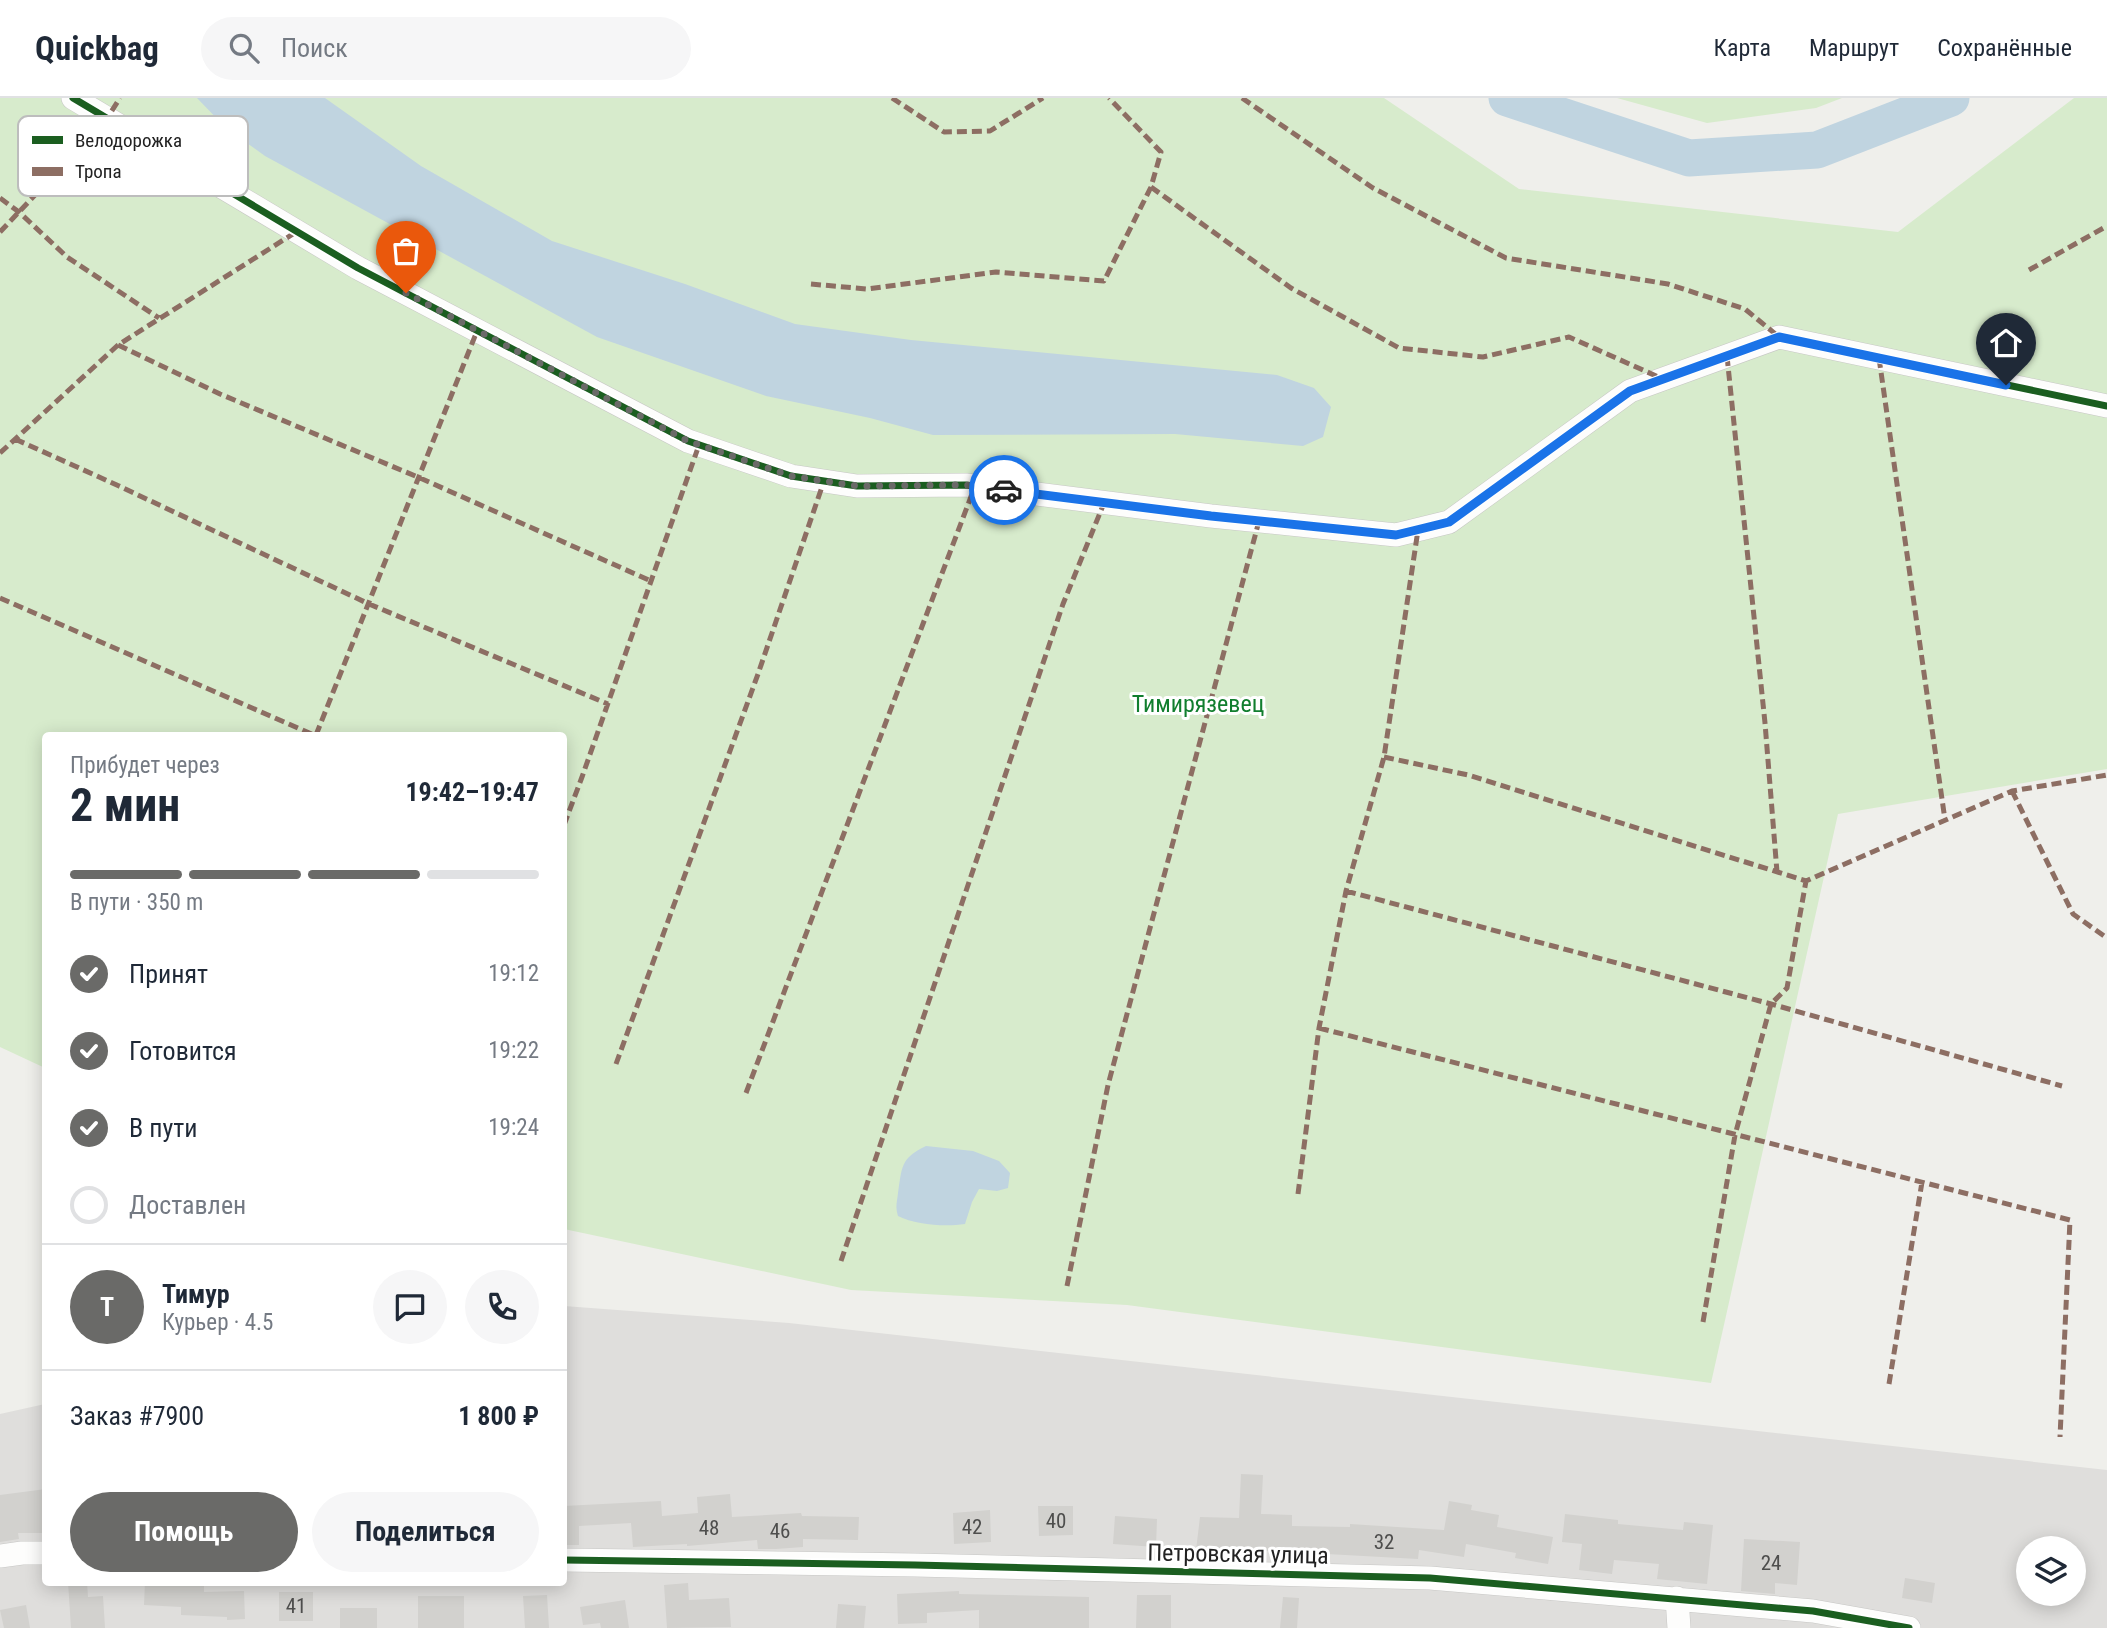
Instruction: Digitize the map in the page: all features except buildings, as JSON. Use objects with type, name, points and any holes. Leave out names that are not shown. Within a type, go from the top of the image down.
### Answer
[{"type":"street","points":[[73,98],[103,116]]},
{"type":"street","points":[[237,196],[358,268],[688,441],[791,476],[857,486],[966,485],[1211,516],[1396,535],[1449,522],[1630,391],[1779,337],[2107,406]]},
{"type":"street","points":[[0,1556],[42,1553]]},
{"type":"street","name":"Петровская улица","points":[[567,1560],[915,1565],[1430,1578],[1813,1611],[1909,1628]]},
{"type":"street","points":[[1677,1598],[1679,1628]]},
{"type":"shaded area","points":[[567,1306],[789,1323],[2107,1470],[2107,1628],[0,1628],[0,1414],[42,1405],[42,1586],[567,1586]]},
{"type":"green space","name":"Тимирязевец","points":[[0,98],[1384,98],[1519,189],[1898,232],[2074,98],[2107,98],[2107,769],[1838,814],[1711,1383],[1127,1305],[851,1290],[567,1230],[567,732],[42,732],[42,1067],[0,1047]]},
{"type":"green space","points":[[1617,98],[1842,98],[1816,108],[1707,123]]},
{"type":"water","points":[[197,98],[325,98],[421,166],[552,241],[685,284],[795,324],[911,340],[1277,375],[1314,388],[1331,407],[1323,437],[1303,446],[1175,434],[933,435],[870,418],[766,396],[597,337],[265,156],[248,144],[248,116],[214,116]]},
{"type":"water","points":[[926,1146],[973,1151],[999,1161],[1010,1173],[1008,1188],[997,1191],[979,1189],[965,1224],[931,1224],[898,1216],[897,1202],[904,1165],[911,1155]]},
{"type":"waterway","points":[[1507,98],[1689,158],[1817,150],[1951,98]]},
{"type":"marked path","points":[[109,116],[120,98]]},
{"type":"marked path","points":[[892,98],[944,132],[990,131],[1043,98]]},
{"type":"marked path","points":[[811,284],[867,289],[996,272],[1104,281],[1151,187],[1161,152],[1109,98]]},
{"type":"marked path","points":[[1242,98],[1373,188],[1506,258],[1668,284],[1745,309],[1779,337]]},
{"type":"marked path","points":[[1151,187],[1291,288],[1399,348],[1483,357],[1569,337],[1663,379]]},
{"type":"marked path","points":[[0,232],[34,196]]},
{"type":"marked path","points":[[0,198],[67,257],[159,318]]},
{"type":"marked path","points":[[2029,270],[2107,226]]},
{"type":"marked path","points":[[0,453],[118,345],[296,232]]},
{"type":"marked path","points":[[317,732],[477,331]]},
{"type":"marked path","points":[[118,345],[220,394],[420,478],[651,581]]},
{"type":"marked path","points":[[1727,356],[1765,723],[1777,872]]},
{"type":"marked path","points":[[1879,358],[1945,820]]},
{"type":"marked path","points":[[15,439],[369,604],[608,704]]},
{"type":"marked path","points":[[567,817],[699,445]]},
{"type":"marked path","points":[[616,1064],[758,674],[824,481]]},
{"type":"marked path","points":[[746,1093],[975,486]]},
{"type":"marked path","points":[[841,1261],[1063,604],[1104,503]]},
{"type":"marked path","points":[[1067,1286],[1108,1085],[1259,521]]},
{"type":"marked path","points":[[1298,1194],[1319,1028],[1346,891],[1384,757],[1418,530]]},
{"type":"marked path","points":[[0,598],[307,732]]},
{"type":"marked path","points":[[1384,757],[1468,775],[1806,881],[2012,791],[2107,775]]},
{"type":"marked path","points":[[2012,791],[2073,914],[2107,938]]},
{"type":"marked path","points":[[1703,1322],[1735,1135],[1771,1004],[1787,988],[1806,881]]},
{"type":"marked path","points":[[1346,891],[1771,1004],[2062,1086]]},
{"type":"marked path","points":[[1319,1028],[2070,1220],[2060,1437]]},
{"type":"marked path","points":[[1889,1384],[1922,1182]]},
{"type":"cycle path","points":[[73,98],[103,116]]},
{"type":"cycle path","points":[[237,196],[358,268],[688,441],[791,476],[857,486],[966,485],[1211,516],[1396,535],[1449,522],[1630,391],[1779,337],[2107,406]]},
{"type":"cycle path","points":[[567,1560],[915,1565],[1430,1578],[1813,1611],[1909,1628]]},
{"type":"way so far","points":[[406,293],[688,441],[791,476],[857,486],[966,485],[1004,490]]},
{"type":"route","points":[[1004,490],[1211,516],[1396,535],[1449,522],[1630,391],[1779,337],[2006,385]]}]
